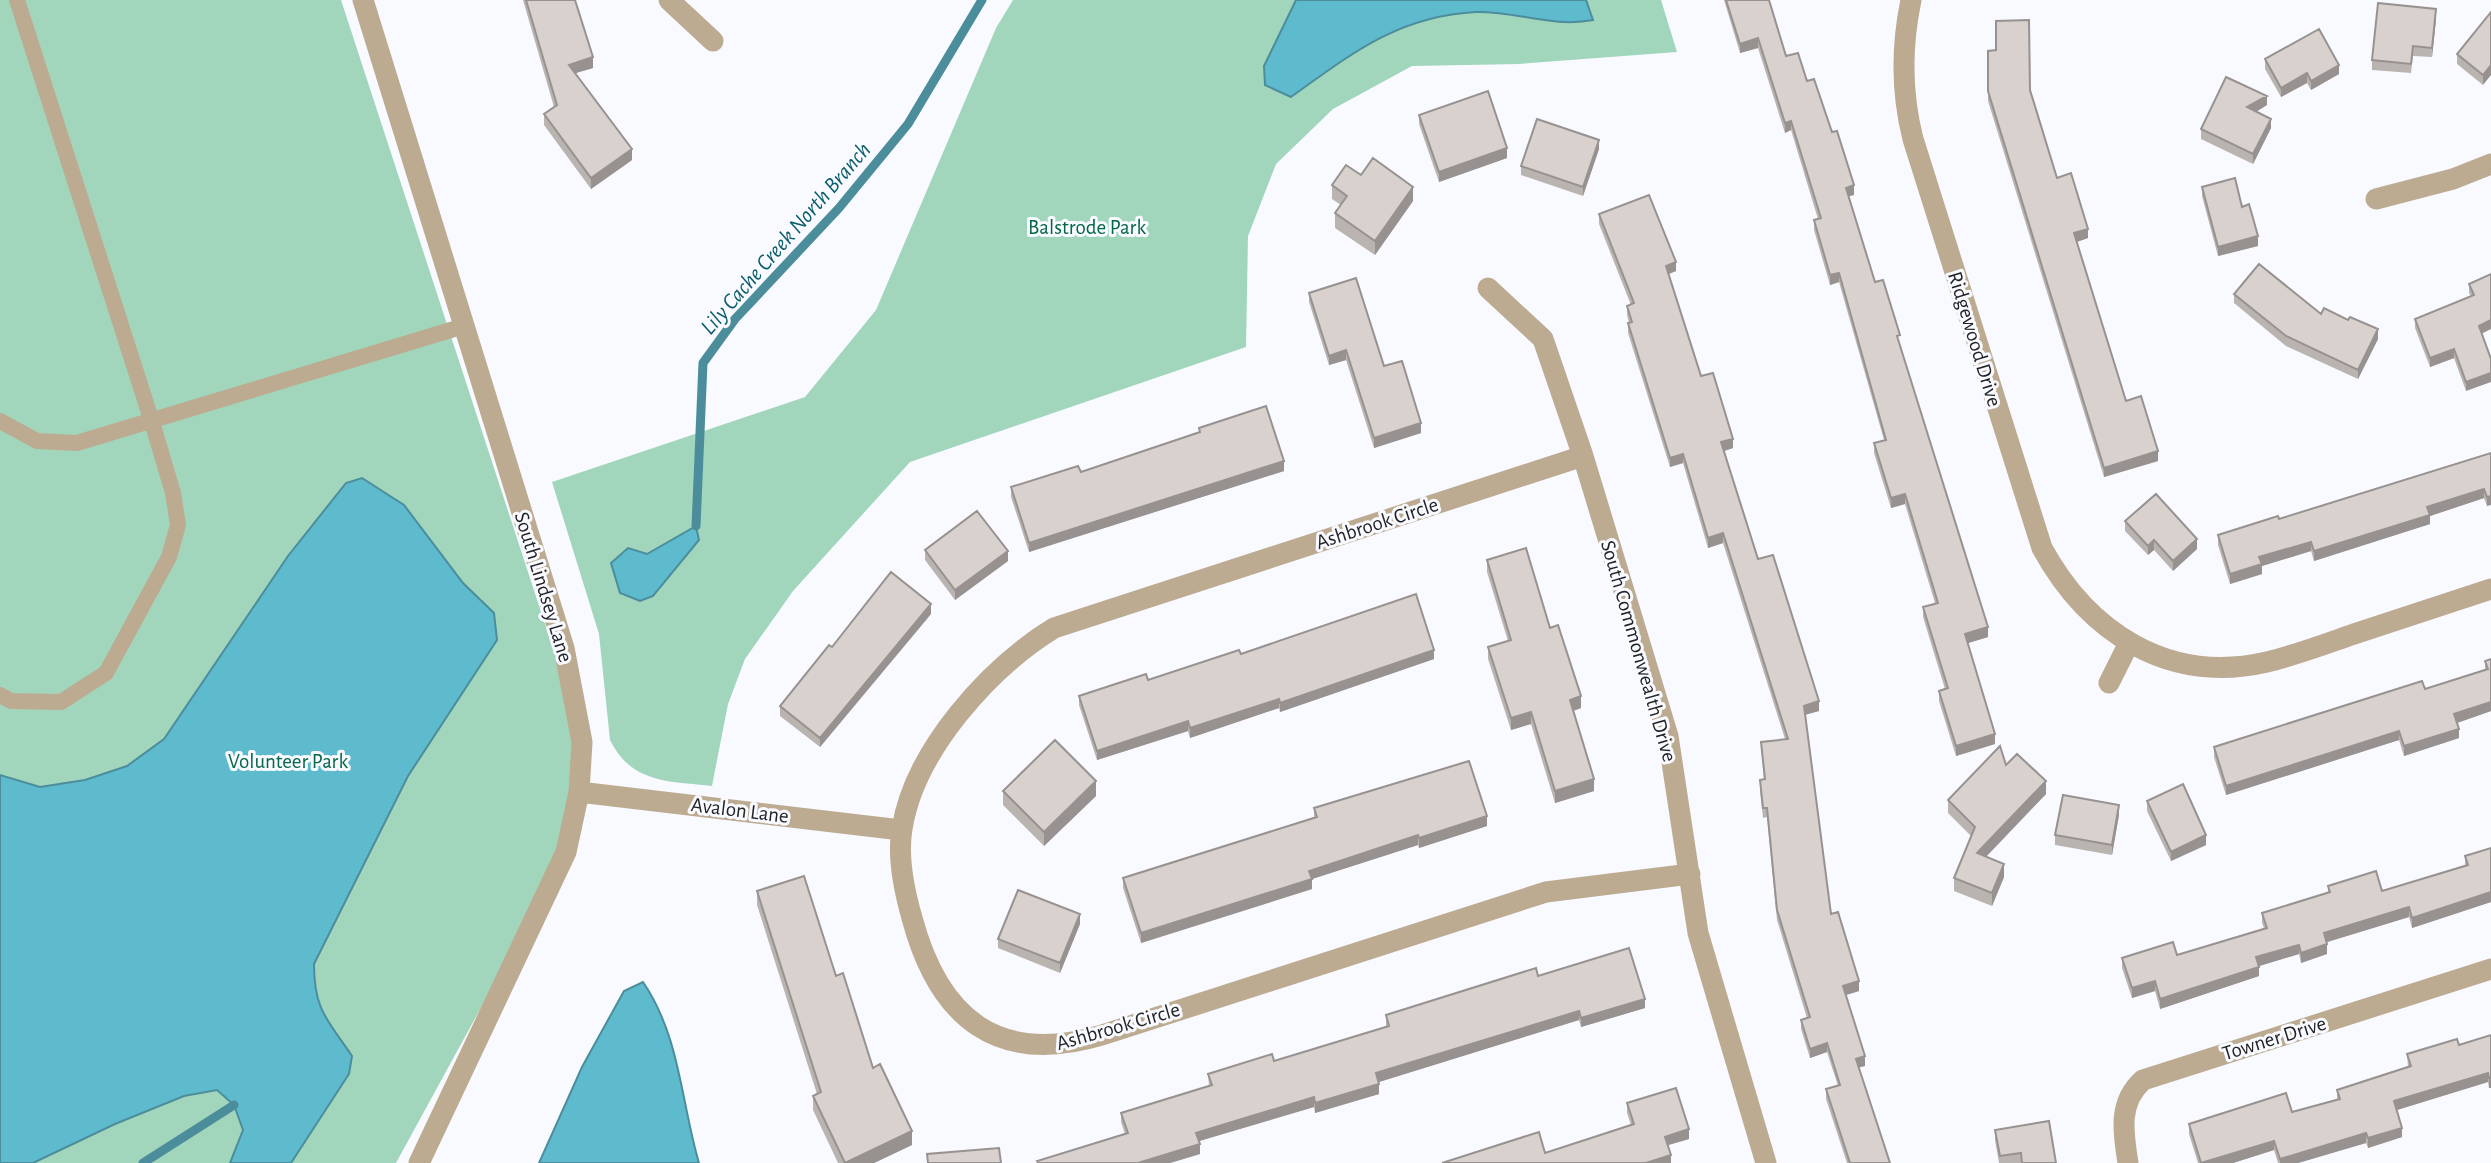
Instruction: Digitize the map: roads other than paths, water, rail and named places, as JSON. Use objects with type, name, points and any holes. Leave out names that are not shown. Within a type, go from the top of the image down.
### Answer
[{"type":"street","name":"South Lindsey Lane","points":[[363,0],[564,648],[582,742],[579,792],[566,852],[419,1163]]},
{"type":"street","points":[[669,0],[713,41]]},
{"type":"street","name":"Ridgewood Drive","points":[[1911,0],[1903,63],[1907,115],[2033,524],[2042,548],[2069,593],[2093,619],[2129,643],[2177,662],[2244,665],[2287,656],[2491,589]]},
{"type":"street","points":[[2376,199],[2453,179],[2491,164]]},
{"type":"street","name":"South Commonwealth Drive","points":[[1488,288],[1543,339],[1583,456],[1668,736],[1698,933],[1766,1163]]},
{"type":"street","name":"Ashbrook Circle","points":[[1583,456],[1054,628],[1011,659],[971,701],[934,748],[920,772],[901,830],[902,867],[908,904],[927,968],[943,992],[963,1015],[995,1035],[1026,1045],[1074,1043],[1546,892],[1690,874]]},
{"type":"street","points":[[2109,683],[2129,643]]},
{"type":"street","name":"Avalon Lane","points":[[579,792],[901,830]]},
{"type":"street","name":"Towner Drive","points":[[2128,1163],[2123,1116],[2127,1100],[2143,1080],[2491,969]]},
{"type":"lane","points":[[0,695],[11,701],[61,702],[106,673],[169,557],[178,525],[173,493],[152,422],[17,0]]},
{"type":"lane","points":[[0,421],[37,441],[78,443],[464,326]]},
{"type":"water","points":[[1296,0],[1586,0],[1593,20],[1563,22],[1476,12],[1423,21],[1399,29],[1355,52],[1291,97],[1265,85],[1264,66]]},
{"type":"water","points":[[362,478],[404,505],[463,583],[494,613],[497,640],[408,776],[314,964],[319,1004],[352,1056],[349,1074],[291,1163],[230,1163],[243,1130],[234,1105],[217,1090],[184,1096],[115,1124],[33,1163],[0,1163],[0,775],[40,787],[85,780],[127,766],[164,739],[288,556],[346,483]]},
{"type":"water","points":[[696,526],[699,540],[653,596],[640,601],[620,593],[611,563],[628,548],[647,554]]},
{"type":"water","points":[[643,982],[665,1024],[699,1163],[539,1163],[582,1067],[624,991]]},
{"type":"waterway","name":"Lily Cache Creek North Branch","points":[[696,526],[703,363],[735,319],[839,208],[908,124],[982,0]]},
{"type":"waterway","name":"Lily Cache Creek North Branch","points":[[143,1163],[234,1105]]},
{"type":"park label","name":"Balstrode Park","points":[[1087,227]]},
{"type":"park label","name":"Volunteer Park","points":[[288,761]]}]
